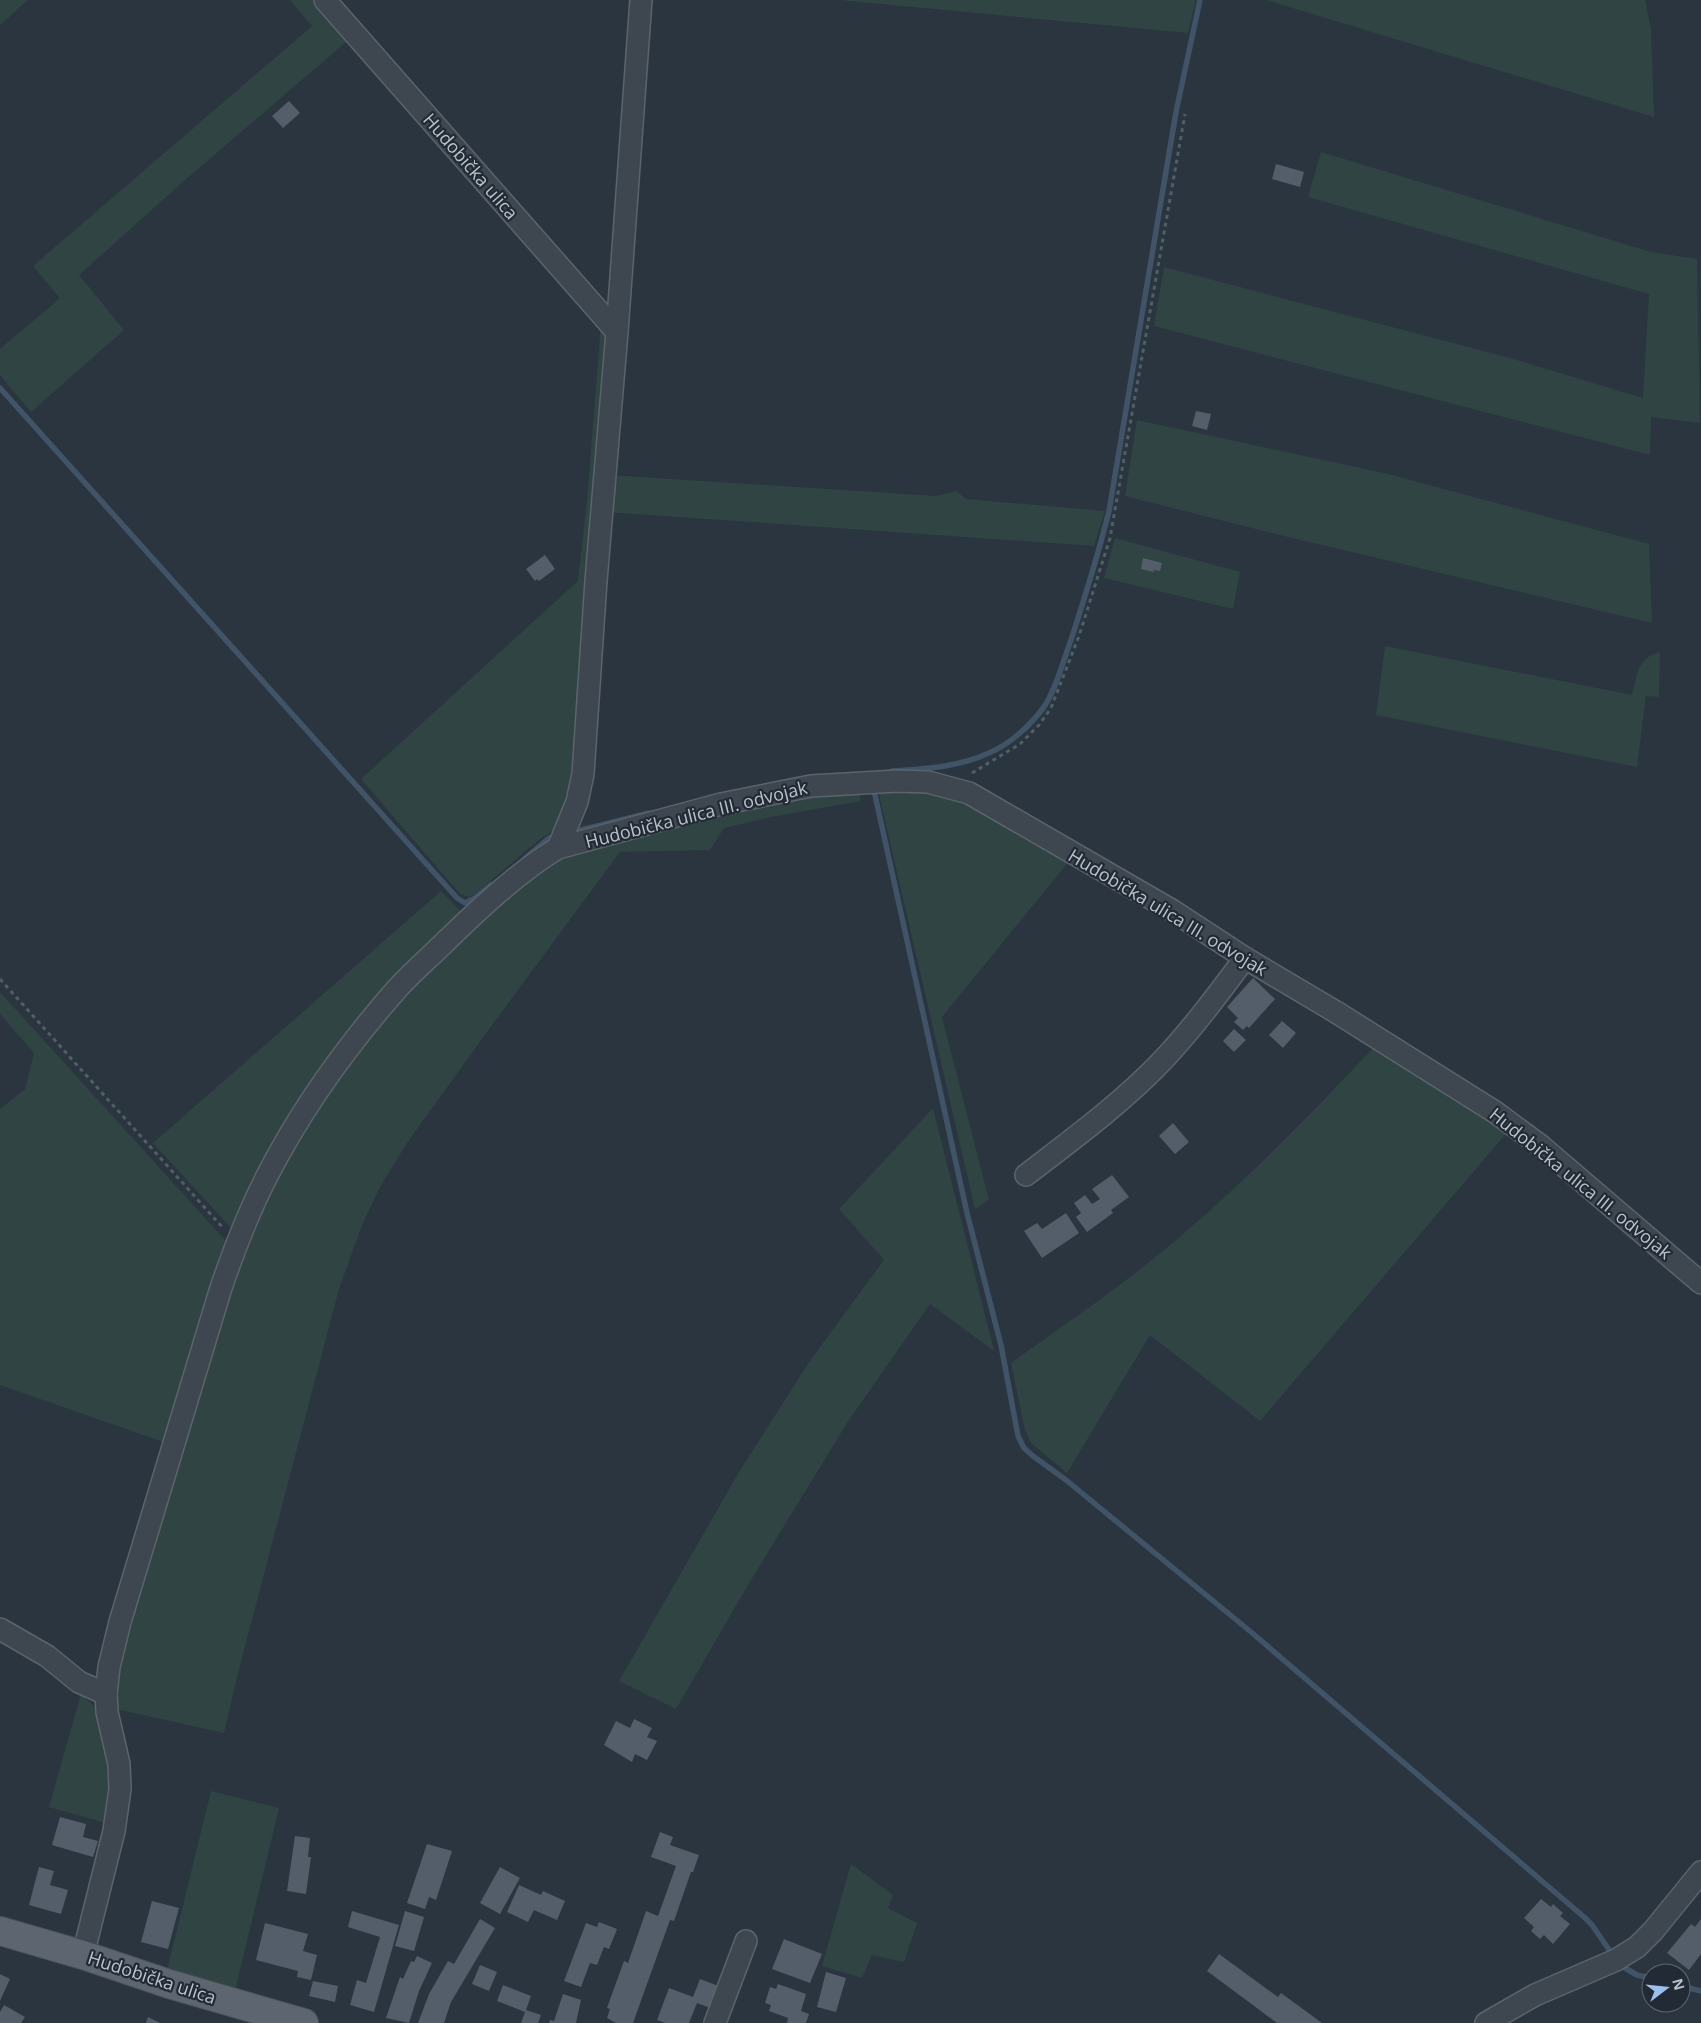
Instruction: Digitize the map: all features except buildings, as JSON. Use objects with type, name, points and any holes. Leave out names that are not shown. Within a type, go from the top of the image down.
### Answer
[{"type":"main road","name":"Hudobička ulica","points":[[0,1931],[83,1955],[169,1984],[304,2023]]},
{"type":"street","name":"Hudobička ulica","points":[[325,0],[617,332]]},
{"type":"street","points":[[558,848],[576,802],[583,774],[641,0]]},
{"type":"street","name":"Hudobička ulica III. odvojak","points":[[83,1955],[114,1832],[120,1788],[119,1764],[106,1694],[109,1667],[120,1622],[236,1243],[266,1177],[298,1120],[343,1055],[398,988],[465,922],[540,859],[558,848],[721,804],[811,786],[897,781],[928,782],[969,793],[1173,911],[1244,958],[1336,1012],[1495,1112],[1541,1146],[1701,1283]]},
{"type":"street","points":[[1026,1175],[1084,1130],[1163,1060],[1198,1020],[1244,958]]},
{"type":"street","points":[[0,1629],[47,1656],[79,1682],[106,1694]]},
{"type":"street","points":[[1486,2023],[1535,1995],[1616,1960],[1637,1947],[1653,1931],[1701,1872]]},
{"type":"street","points":[[715,2023],[746,1941]]},
{"type":"path","points":[[947,787],[999,758],[1033,732],[1051,708],[1064,677],[1110,538],[1185,114]]},
{"type":"path","points":[[0,979],[236,1243]]},
{"type":"green space","points":[[0,0],[28,0],[0,25]]},
{"type":"green space","points":[[290,0],[318,0],[352,37],[184,181],[79,275],[124,330],[31,412],[0,375],[0,349],[60,298],[33,266],[312,26]]},
{"type":"green space","points":[[840,0],[1196,0],[1188,33]]},
{"type":"green space","points":[[1266,0],[1645,0],[1651,29],[1654,117]]},
{"type":"green space","points":[[1321,152],[1651,252],[1697,259],[1700,423],[1651,417],[1650,455],[1154,326],[1164,267],[1510,358],[1643,398],[1649,294],[1308,197]]},
{"type":"green space","points":[[601,323],[609,334],[577,775],[560,826],[539,840],[469,897],[460,894],[361,779],[578,581],[587,501]]},
{"type":"green space","points":[[1137,420],[1388,474],[1649,544],[1652,623],[1284,536],[1125,496]]},
{"type":"green space","points":[[610,475],[936,496],[956,491],[966,499],[1105,511],[1094,546],[606,512]]},
{"type":"green space","points":[[1115,538],[1240,572],[1233,609],[1104,578]]},
{"type":"green space","points":[[1385,646],[1632,695],[1642,663],[1652,655],[1660,653],[1659,697],[1646,696],[1637,767],[1376,715]]},
{"type":"green space","points":[[857,786],[861,801],[771,817],[724,828],[710,850],[620,852],[407,1143],[380,1187],[362,1225],[339,1289],[224,1733],[116,1709],[114,1671],[242,1245],[301,1124],[401,992],[471,925],[561,854],[633,833]]},
{"type":"green space","points":[[877,786],[948,792],[1070,860],[942,1017],[989,1200],[975,1209]]},
{"type":"green space","points":[[441,891],[463,914],[394,983],[232,1229],[153,1143]]},
{"type":"green space","points":[[0,992],[225,1240],[226,1243],[166,1443],[0,1385],[0,1109],[25,1089],[34,1053],[0,1014]]},
{"type":"green space","points":[[1378,1043],[1510,1129],[1260,1421],[1150,1335],[1067,1473],[1031,1443],[1025,1430],[1011,1363],[1148,1263],[1209,1211],[1267,1157]]},
{"type":"green space","points":[[933,1108],[994,1351],[930,1304],[847,1423],[748,1585],[676,1709],[619,1681],[739,1472],[809,1362],[884,1260],[839,1209]]},
{"type":"green space","points":[[81,1694],[97,1709],[110,1764],[109,1824],[49,1807]]},
{"type":"green space","points":[[211,1791],[279,1808],[235,1991],[167,1970]]},
{"type":"green space","points":[[851,1864],[893,1895],[888,1908],[917,1923],[904,1962],[872,1955],[862,1978],[822,1966]]},
{"type":"waterway","points":[[892,771],[954,764],[978,758],[997,749],[1012,740],[1032,721],[1044,707],[1056,683],[1086,592],[1109,511],[1176,112],[1200,0]]},
{"type":"waterway","points":[[0,388],[457,898],[465,903],[475,898],[491,885]]},
{"type":"waterway","points":[[873,786],[967,1213],[1001,1345],[1018,1436],[1024,1448],[1066,1480],[1251,1632],[1584,1917],[1592,1925],[1612,1954]]},
{"type":"waterway","points":[[573,832],[649,813]]},
{"type":"waterway","points":[[524,859],[549,838]]},
{"type":"waterway","points":[[1625,1968],[1641,1976]]},
{"type":"waterway","points":[[1691,1988],[1701,1991]]}]
